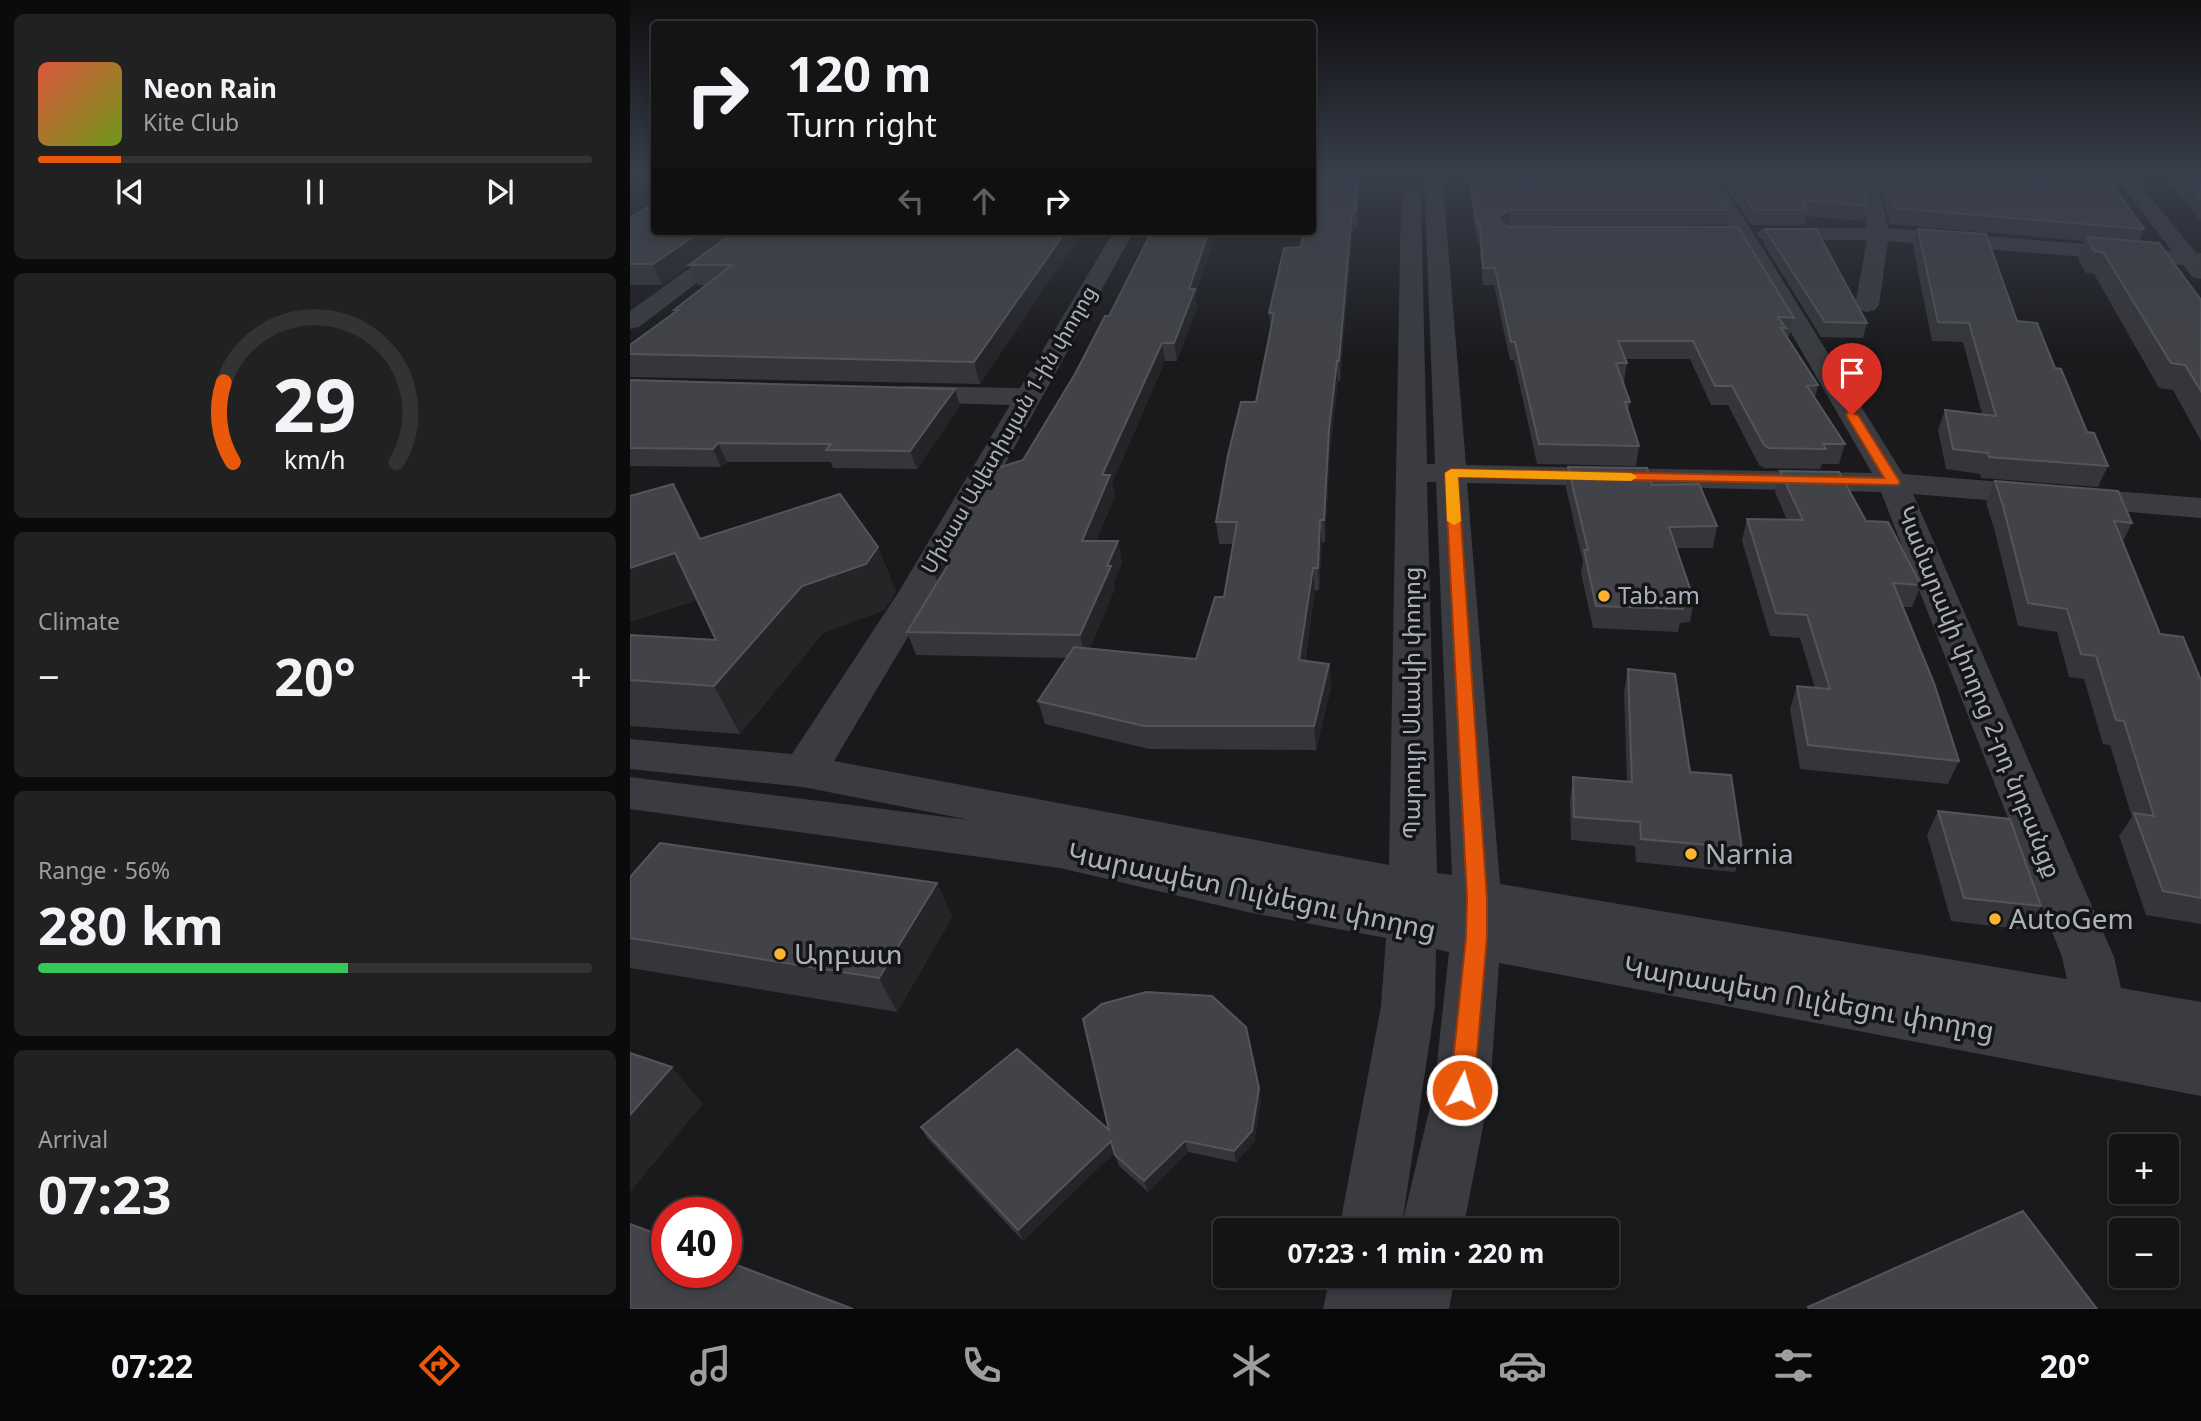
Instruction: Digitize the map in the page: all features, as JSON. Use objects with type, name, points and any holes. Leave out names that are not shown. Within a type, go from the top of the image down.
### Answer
[{"type":"street","name":"Պարույր Սևակի փողոց","points":[[1372,1218],[1408,1006],[1412,906],[1411,234]]},
{"type":"street","name":"Պարույր Սևակի փողոց","points":[[1435,1218],[1462,1090],[1476,917],[1437,234]]},
{"type":"street","name":"Կամարակի փողոց 2-րդ նրբանցք","points":[[1730,234],[1893,482],[2088,957],[2099,1007]]},
{"type":"street","points":[[1867,305],[1879,234]]},
{"type":"street","points":[[1880,234],[2197,264]]},
{"type":"street","points":[[2172,234],[2197,264]]},
{"type":"street","points":[[630,322],[750,235]]},
{"type":"street","name":"Մինաս Ավետիսյան 1-ին փողոց","points":[[803,771],[817,753],[916,593],[1122,235]]},
{"type":"street","points":[[876,393],[1027,397]]},
{"type":"street","points":[[1412,473],[1893,482],[2201,508]]},
{"type":"street","name":"Կարապետ Ուլնեցու փողոց","points":[[630,754],[803,771],[1412,906],[2099,1007],[2201,1026]]},
{"type":"street","name":"Կարապետ Ուլնեցու փողոց","points":[[630,793],[1060,850],[1247,892],[1412,906]]},
{"type":"street","name":"Կարապետ Ուլնեցու փողոց","points":[[1476,917],[2201,1070]]},
{"type":"street","points":[[1356,1309],[1360,1288]]},
{"type":"street","points":[[1416,1309],[1420,1288]]},
{"type":"building","points":[[630,234],[695,235],[653,264],[630,264]]},
{"type":"building","points":[[1350,234],[1339,361],[1329,430],[1324,520],[1320,520],[1318,568],[1313,568],[1299,660],[1329,664],[1314,726],[1144,726],[1038,701],[1074,647],[1196,659],[1215,597],[1224,597],[1237,522],[1216,522],[1241,402],[1256,402],[1274,313],[1269,313],[1284,248],[1301,247],[1302,235]]},
{"type":"building","points":[[1481,234],[1742,234],[1794,318],[1778,317],[1786,328],[1781,328],[1818,385],[1807,386],[1845,444],[1823,444],[1826,449],[1769,448],[1764,445],[1732,386],[1715,386],[1693,341],[1618,341],[1627,363],[1616,363],[1630,402],[1625,402],[1639,446],[1539,444],[1515,342],[1511,342],[1495,268],[1483,268]]},
{"type":"building","points":[[1768,234],[1819,234],[1867,323],[1825,322]]},
{"type":"building","points":[[1919,234],[1986,234],[2017,321],[2037,323],[2055,368],[2061,369],[2087,432],[2094,433],[2108,466],[1989,457],[1988,453],[1953,449],[1945,410],[1996,416],[1969,323],[1938,322]]},
{"type":"building","points":[[730,235],[1063,235],[974,362],[630,354],[630,345],[732,265],[689,265]]},
{"type":"building","points":[[1150,235],[1208,235],[1189,289],[1195,289],[1174,343],[1162,343],[1102,475],[1110,475],[1082,541],[1118,541],[1107,566],[1111,566],[1080,635],[907,632],[951,560],[932,567],[994,469],[1023,460],[1075,374],[1105,316],[1109,316]]},
{"type":"building","points":[[2087,237],[2159,243],[2201,300],[2201,391],[2185,365],[2171,363],[2103,252],[2094,251]]},
{"type":"building","points":[[630,380],[955,389],[910,451],[826,450],[831,444],[718,443],[713,449],[630,448]]},
{"type":"building","points":[[1568,467],[1647,468],[1652,485],[1699,484],[1717,526],[1669,527],[1694,600],[1679,600],[1683,609],[1596,606],[1584,550],[1588,550]]},
{"type":"building","points":[[1780,471],[1839,472],[1866,521],[1888,522],[1921,585],[1893,583],[1934,683],[1959,761],[1808,745],[1797,686],[1830,689],[1807,615],[1776,613],[1747,519],[1803,520]]},
{"type":"building","points":[[1995,481],[2118,491],[2132,523],[2114,521],[2160,634],[2183,637],[2201,680],[2201,898],[2163,891],[2134,813],[2154,816],[2124,721],[2116,720],[2096,656],[2081,654],[2067,609],[2028,603]]},
{"type":"building","points":[[673,484],[700,539],[840,494],[878,547],[866,564],[802,586],[714,686],[630,680],[630,635],[716,640],[675,553],[630,568],[630,496]]},
{"type":"building","points":[[1628,669],[1675,674],[1690,772],[1731,775],[1742,848],[1641,839],[1640,822],[1574,817],[1573,777],[1632,782]]},
{"type":"building","points":[[1938,811],[2010,819],[2041,906],[1964,898]]},
{"type":"building","name":"Արբատ","points":[[660,843],[937,883],[879,978],[630,938],[630,877]]},
{"type":"building","points":[[1146,992],[1212,996],[1246,1027],[1259,1088],[1252,1131],[1234,1151],[1185,1141],[1144,1181],[1115,1155],[1111,1141],[1018,1230],[921,1127],[1017,1049],[1109,1130],[1083,1019],[1102,1004]]},
{"type":"building","points":[[630,1053],[672,1067],[630,1115]]},
{"type":"building","points":[[2023,1211],[2097,1309],[1808,1307]]},
{"type":"building","points":[[630,1224],[651,1232],[651,1288],[742,1288],[742,1267],[853,1309],[630,1309]]},
{"type":"slow traffic","points":[[1454,521],[1451,473],[1631,477]]},
{"type":"place","name":"Tab.am","points":[[1604,596]]},
{"type":"place","name":"Narnia","points":[[1691,854]]},
{"type":"place","name":"AutoGem","points":[[1995,919]]},
{"type":"place","name":"Արբատ","points":[[780,954]]},
{"type":"route","points":[[1462,1090],[1471,1008],[1477,898],[1451,473],[1893,482],[1852,415]]}]
